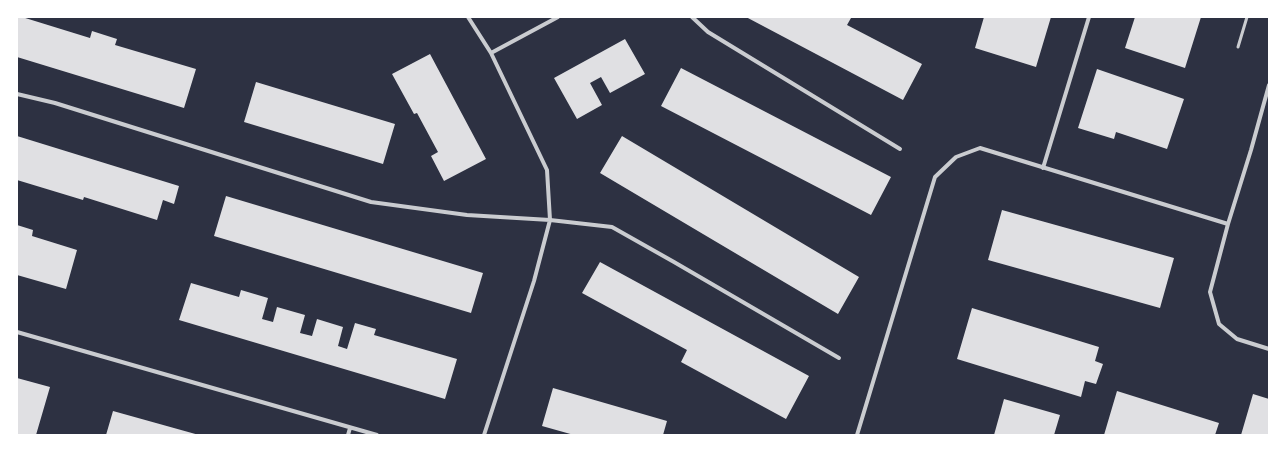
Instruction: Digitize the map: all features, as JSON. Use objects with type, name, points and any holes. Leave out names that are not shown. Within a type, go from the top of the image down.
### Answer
[{"type":"street","points":[[468,17],[491,53],[547,170],[550,220],[534,282],[484,435]]},
{"type":"street","points":[[491,53],[558,17]]},
{"type":"street","points":[[692,17],[708,32],[900,149]]},
{"type":"street","points":[[1043,168],[1089,17]]},
{"type":"street","points":[[1269,85],[1228,224],[1210,292],[1219,324],[1237,339],[1269,349]]},
{"type":"street","points":[[17,94],[55,104],[371,202],[467,215],[550,220],[612,227],[839,358]]},
{"type":"street","points":[[857,435],[935,177],[956,157],[980,148],[1228,224]]},
{"type":"street","points":[[17,332],[377,435]]},
{"type":"street","points":[[348,435],[350,428]]},
{"type":"lane","points":[[1238,47],[1247,17]]},
{"type":"building","points":[[17,17],[22,17],[90,38],[92,31],[117,39],[115,45],[196,69],[184,108],[17,57]]},
{"type":"building","points":[[746,17],[850,17],[851,18],[847,25],[922,64],[903,100]]},
{"type":"building","points":[[984,17],[1051,17],[1036,67],[975,48]]},
{"type":"building","points":[[1135,17],[1201,17],[1185,68],[1125,48]]},
{"type":"building","points":[[625,39],[645,74],[610,93],[601,77],[590,83],[602,105],[577,119],[554,78]]},
{"type":"building","points":[[430,54],[486,159],[444,181],[431,156],[438,152],[417,113],[414,114],[392,74]]},
{"type":"building","points":[[681,68],[891,177],[871,215],[661,106]]},
{"type":"building","points":[[1097,69],[1184,99],[1167,149],[1116,132],[1114,139],[1078,128]]},
{"type":"building","points":[[256,82],[395,124],[383,164],[244,122]]},
{"type":"building","points":[[17,136],[179,186],[174,204],[163,200],[157,220],[84,197],[83,200],[17,180]]},
{"type":"building","points":[[622,136],[859,277],[838,314],[600,173]]},
{"type":"building","points":[[226,196],[483,273],[471,313],[214,236]]},
{"type":"building","points":[[1002,210],[1174,258],[1160,308],[988,260]]},
{"type":"building","points":[[17,225],[33,230],[32,236],[77,250],[66,289],[17,275]]},
{"type":"building","points":[[600,262],[809,376],[786,419],[681,362],[687,350],[582,293]]},
{"type":"building","points":[[191,283],[239,297],[241,290],[268,298],[262,319],[273,322],[277,307],[305,315],[300,333],[312,336],[317,319],[343,327],[338,346],[347,349],[355,323],[376,329],[374,335],[457,359],[445,399],[179,320]]},
{"type":"building","points":[[972,308],[1099,347],[1095,361],[1103,364],[1096,384],[1085,381],[1081,397],[957,359]]},
{"type":"building","points":[[17,378],[50,387],[36,435],[17,435]]},
{"type":"building","points":[[553,388],[667,421],[663,435],[574,435],[542,426]]},
{"type":"building","points":[[1117,391],[1219,423],[1215,435],[1104,435]]},
{"type":"building","points":[[1253,394],[1269,399],[1269,435],[1241,435]]},
{"type":"building","points":[[1004,399],[1060,415],[1054,435],[994,435]]},
{"type":"building","points":[[113,411],[199,435],[106,435]]}]
